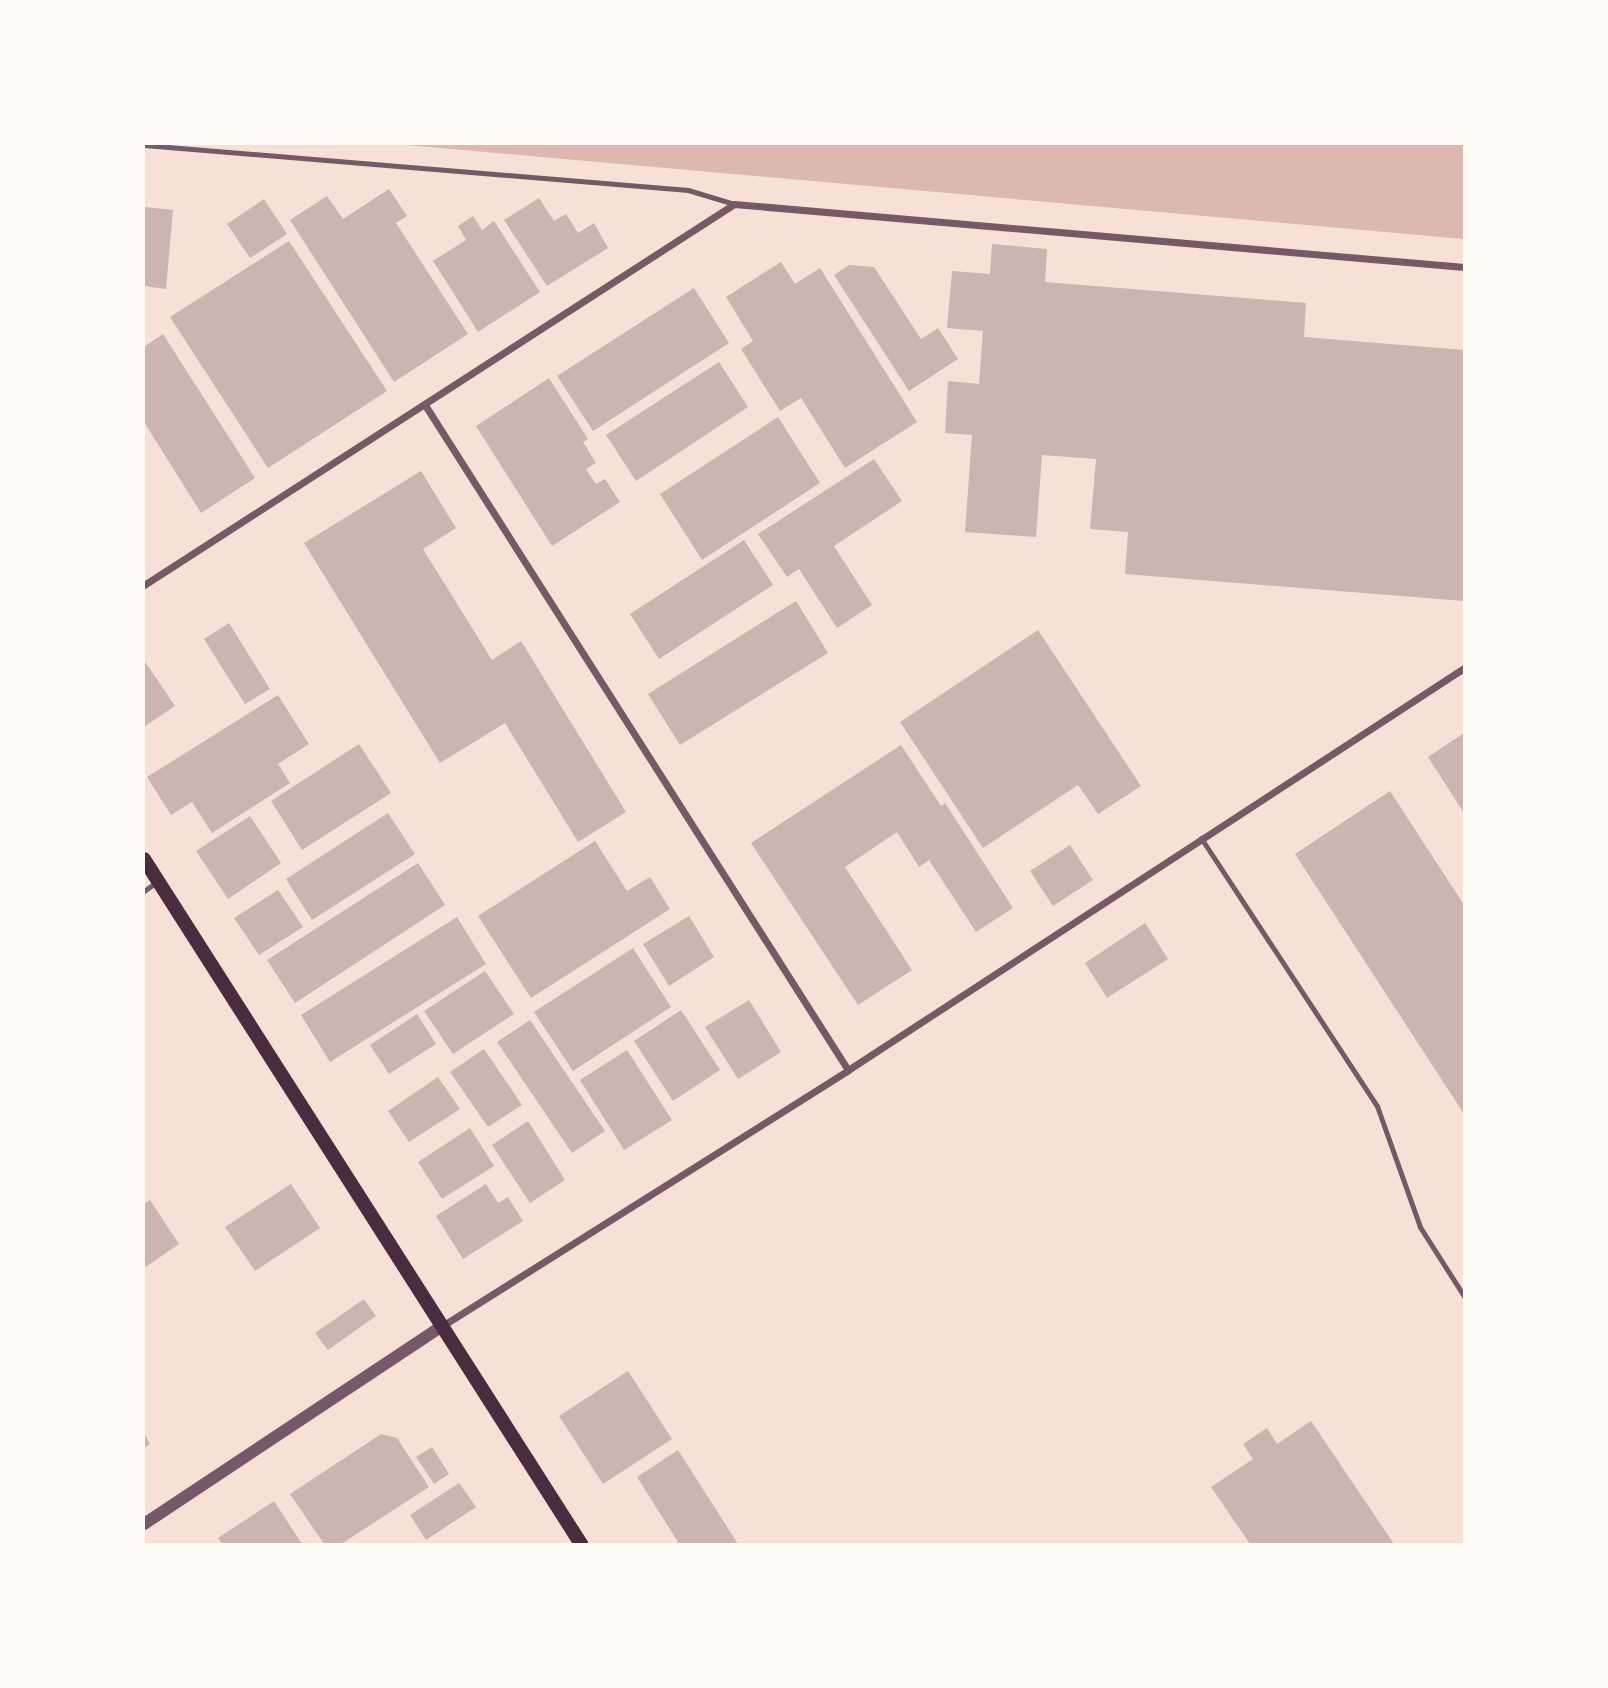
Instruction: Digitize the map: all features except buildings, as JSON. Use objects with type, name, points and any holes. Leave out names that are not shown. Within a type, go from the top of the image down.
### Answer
[{"type":"main road","points":[[144,859],[581,1545]]},
{"type":"street","points":[[144,584],[734,204],[1465,267]]},
{"type":"street","points":[[425,405],[848,1070]]},
{"type":"street","points":[[144,1524],[442,1326],[848,1070],[1465,668]]},
{"type":"lane","points":[[144,145],[688,190],[734,204]]},
{"type":"lane","points":[[1201,838],[1377,1106],[1420,1227],[1465,1296]]},
{"type":"lane","points":[[144,891],[158,881]]},
{"type":"shaded area","points":[[395,144],[1464,144],[1464,239]]}]
